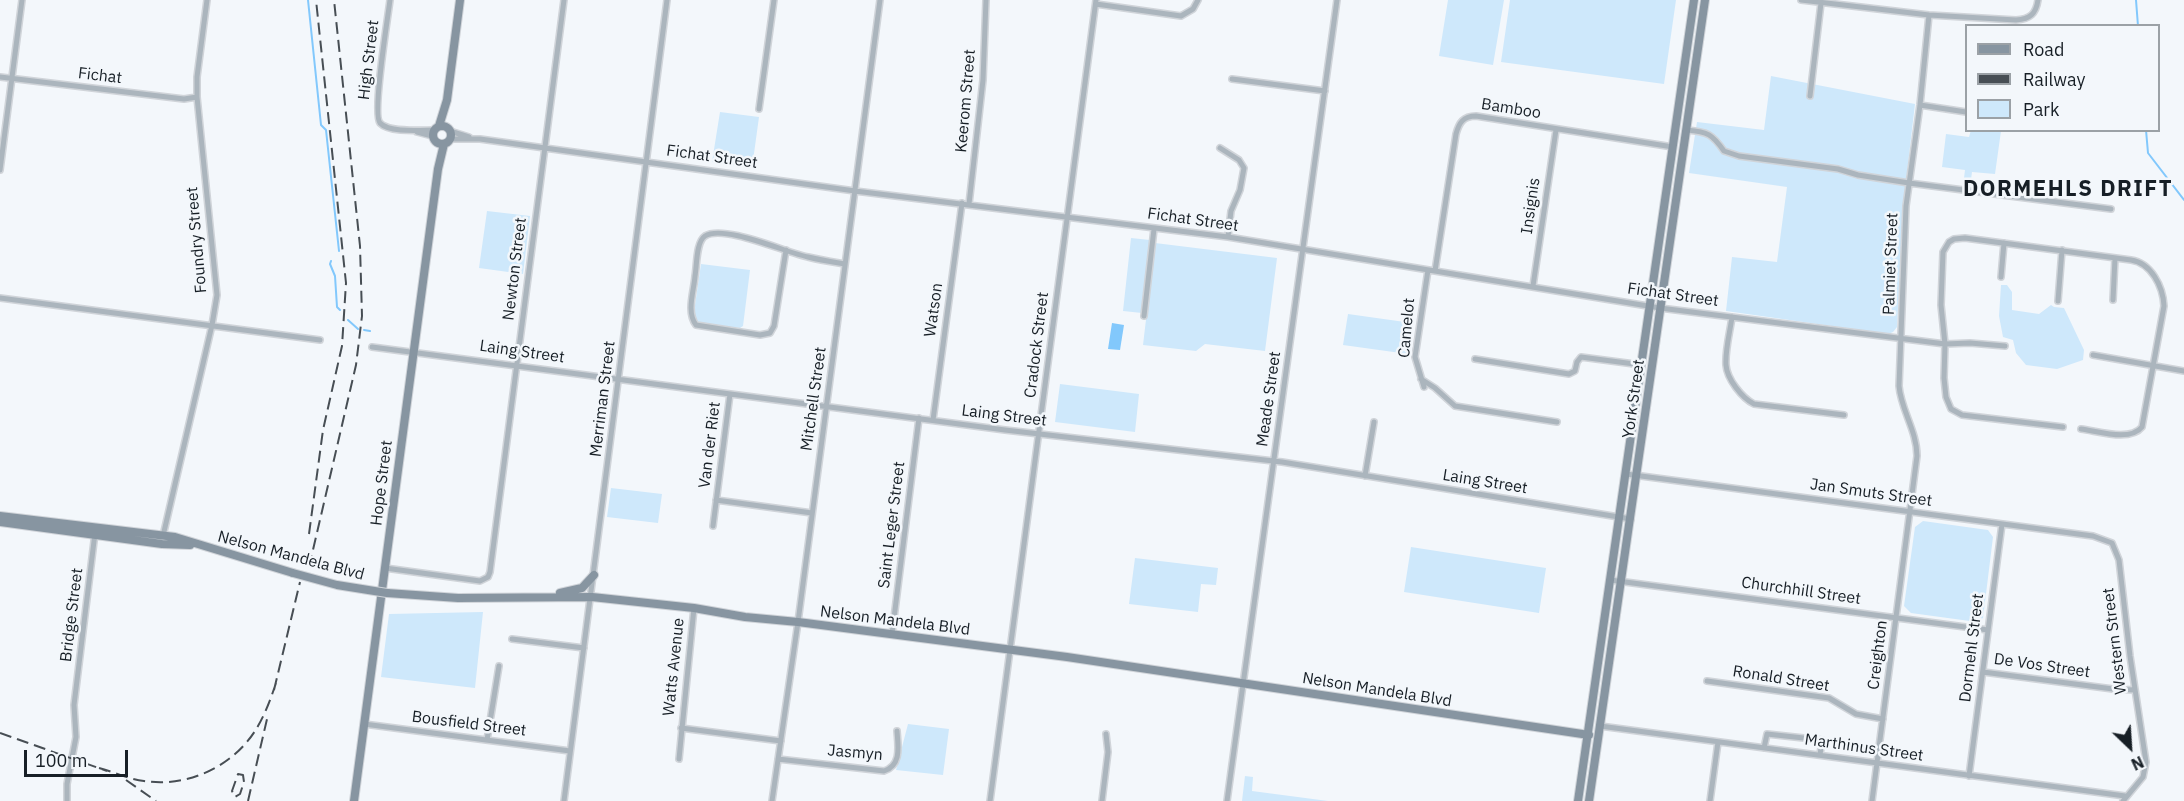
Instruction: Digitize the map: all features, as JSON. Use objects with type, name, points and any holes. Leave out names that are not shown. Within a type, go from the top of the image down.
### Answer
[{"type":"street","points":[[0,171],[22,0]]},
{"type":"street","name":"Foundry Street","points":[[162,540],[217,295],[197,97],[197,77],[207,0]]},
{"type":"street","name":"High Street","points":[[380,123],[376,113],[390,0]]},
{"type":"street","name":"Hope Street","points":[[354,801],[460,0]]},
{"type":"street","name":"Newton Street","points":[[385,568],[480,580],[488,577],[490,572],[564,0]]},
{"type":"street","name":"Merriman Street","points":[[564,801],[667,0]]},
{"type":"street","points":[[759,109],[774,0]]},
{"type":"street","name":"Mitchell Street","points":[[772,801],[798,622],[880,0]]},
{"type":"street","name":"Keerom Street","points":[[966,204],[983,80],[986,0]]},
{"type":"street","points":[[1096,2],[1181,16],[1193,9],[1197,0]]},
{"type":"street","name":"Meade Street","points":[[1227,801],[1337,0]]},
{"type":"street","name":"York Street","points":[[1578,801],[1694,0]]},
{"type":"street","name":"York Street","points":[[1589,801],[1705,0]]},
{"type":"street","points":[[1801,0],[1929,15],[2016,20],[2027,19],[2034,14],[2038,0]]},
{"type":"street","name":"Cradock Street","points":[[990,801],[1096,2]]},
{"type":"street","points":[[1810,96],[1821,3]]},
{"type":"street","name":"Palmiet Street","points":[[1910,512],[1917,448],[1899,390],[1906,206],[1920,105],[1929,15]]},
{"type":"street","name":"Fichat","points":[[0,77],[184,99],[197,97]]},
{"type":"street","points":[[1232,79],[1324,91]]},
{"type":"street","points":[[1920,105],[1965,111]]},
{"type":"street","name":"Bamboo","points":[[1431,270],[1456,134],[1461,121],[1470,116],[1673,147]]},
{"type":"street","name":"Fichat Street","points":[[380,123],[390,128],[855,191],[1228,237],[1660,308],[1945,344],[1970,343],[2005,346]]},
{"type":"street","name":"Insignis","points":[[1533,286],[1556,130]]},
{"type":"street","points":[[1687,130],[1710,134],[1724,151],[1729,153],[1838,169],[1858,175],[1909,183],[2111,209]]},
{"type":"street","points":[[1220,148],[1239,160],[1244,168],[1240,190],[1231,211],[1228,237]]},
{"type":"street","name":"Watson","points":[[933,420],[966,204]]},
{"type":"street","points":[[1144,316],[1154,229]]},
{"type":"street","points":[[786,250],[774,326],[770,333],[760,335],[700,327],[694,322],[691,313],[698,256],[700,244],[705,236],[711,234],[746,237],[808,257],[845,264]]},
{"type":"street","points":[[2063,427],[1956,413],[1951,409],[1946,397],[1944,378],[1945,344],[1941,305],[1943,252],[1949,242],[1957,238],[2004,243],[2140,261],[2146,265],[2164,297],[2163,316],[2144,421],[2139,430],[2126,435],[2081,429]]},
{"type":"street","points":[[2001,277],[2004,243]]},
{"type":"street","points":[[2058,301],[2062,250]]},
{"type":"street","points":[[2113,300],[2115,258]]},
{"type":"street","name":"Camelot","points":[[1424,387],[1415,357],[1431,270]]},
{"type":"street","points":[[0,298],[320,340]]},
{"type":"street","points":[[1732,317],[1726,366],[1729,375],[1746,398],[1754,404],[1844,415]]},
{"type":"street","name":"Laing Street","points":[[372,347],[517,364],[1040,434],[1282,462],[1631,519]]},
{"type":"street","points":[[2093,355],[2184,370]]},
{"type":"street","points":[[1475,359],[1569,374],[1575,370],[1581,357],[1642,365]]},
{"type":"street","points":[[1421,379],[1455,406],[1557,422]]},
{"type":"street","name":"Van der Riet","points":[[713,526],[730,394]]},
{"type":"street","name":"Saint Leger Street","points":[[892,634],[919,418]]},
{"type":"street","points":[[1365,476],[1374,422]]},
{"type":"street","name":"Jan Smuts Street","points":[[1626,474],[2093,536],[2112,543]]},
{"type":"street","name":"Van der Riet","points":[[716,500],[812,513]]},
{"type":"street","name":"Creighton","points":[[1872,801],[1910,512]]},
{"type":"street","name":"Nelson Mandela Blvd","points":[[0,516],[95,532]]},
{"type":"street","name":"Nelson Mandela Blvd","points":[[0,522],[162,540],[203,547],[315,579],[387,593],[437,598],[592,597],[694,608],[745,617],[1011,650],[1589,735]]},
{"type":"street","name":"Dormehl Street","points":[[1969,776],[2002,524]]},
{"type":"street","name":"Bridge Street","points":[[67,801],[67,784],[76,737],[74,705],[95,532]]},
{"type":"street","name":"Western Street","points":[[2112,543],[2119,560],[2146,770],[2138,784],[2124,799]]},
{"type":"street","points":[[550,596],[582,588],[594,575]]},
{"type":"street","name":"Churchhill Street","points":[[1610,580],[1988,630]]},
{"type":"street","name":"Watts Avenue","points":[[679,759],[694,608]]},
{"type":"street","points":[[512,639],[584,648]]},
{"type":"street","points":[[487,740],[499,666]]},
{"type":"street","name":"De Vos Street","points":[[1983,672],[2134,690]]},
{"type":"street","name":"Ronald Street","points":[[1707,681],[1829,698],[1856,714],[1883,719]]},
{"type":"street","name":"Bousfield Street","points":[[364,724],[570,751]]},
{"type":"street","points":[[1589,735],[1599,726]]},
{"type":"street","name":"Marthinus Street","points":[[1599,726],[2124,799]]},
{"type":"street","name":"Watts Avenue","points":[[681,728],[781,741]]},
{"type":"street","name":"Jasmyn","points":[[778,759],[884,771],[893,767],[896,760],[897,731]]},
{"type":"street","points":[[1102,801],[1108,752],[1106,734]]},
{"type":"street","points":[[1764,748],[1767,734],[1822,740],[1820,755]]},
{"type":"street","points":[[1710,801],[1718,742]]},
{"type":"green space","points":[[1448,0],[1504,0],[1493,65],[1439,56]]},
{"type":"green space","points":[[1510,0],[1676,0],[1664,84],[1501,62]]},
{"type":"green space","points":[[1771,76],[1915,104],[1903,206],[1897,327],[1893,332],[1888,334],[1726,311],[1732,257],[1777,262],[1787,187],[1689,173],[1697,122],[1764,130]]},
{"type":"green space","points":[[720,112],[759,117],[752,168],[712,162]]},
{"type":"green space","points":[[1970,132],[2001,132],[1995,174],[1972,172],[1970,187],[1963,186],[1965,170],[1942,167],[1946,134],[1969,137]]},
{"type":"green space","points":[[487,211],[530,216],[523,274],[479,268]]},
{"type":"green space","points":[[1131,238],[1150,240],[1142,313],[1123,311]]},
{"type":"green space","points":[[1155,243],[1277,258],[1265,351],[1205,344],[1196,351],[1143,345]]},
{"type":"green space","points":[[701,264],[750,270],[743,326],[740,328],[701,324],[697,321],[694,312]]},
{"type":"green space","points":[[2001,285],[2007,285],[2012,292],[2012,310],[2039,314],[2051,305],[2064,308],[2084,350],[2083,360],[2057,369],[2026,365],[2016,353],[2013,340],[2003,337],[1999,316]]},
{"type":"green space","points":[[1348,314],[1412,323],[1408,354],[1343,345]]},
{"type":"green space","points":[[1060,384],[1139,394],[1135,432],[1055,422]]},
{"type":"green space","points":[[611,488],[662,494],[658,523],[607,517]]},
{"type":"green space","points":[[1923,521],[1988,530],[1993,537],[1983,618],[1977,622],[1911,613],[1904,606],[1915,527]]},
{"type":"green space","points":[[1411,547],[1546,568],[1539,613],[1404,592]]},
{"type":"green space","points":[[1135,558],[1218,568],[1216,585],[1201,584],[1198,612],[1129,604]]},
{"type":"green space","points":[[483,612],[475,688],[381,677],[389,614]]},
{"type":"green space","points":[[908,724],[949,729],[943,775],[896,770]]},
{"type":"green space","points":[[1245,776],[1253,777],[1252,791],[1328,801],[1242,801]]},
{"type":"water","points":[[1112,323],[1124,325],[1120,350],[1108,349]]},
{"type":"waterway","points":[[308,0],[321,125],[326,130],[339,251]]},
{"type":"waterway","points":[[2136,0],[2138,24]]},
{"type":"waterway","points":[[2146,132],[2148,153],[2184,200]]},
{"type":"waterway","points":[[331,261],[335,276],[337,307],[340,310]]},
{"type":"waterway","points":[[348,320],[358,329]]},
{"type":"waterway","points":[[364,330],[370,331]]},
{"type":"railway","points":[[309,534],[323,430],[342,346],[346,283],[316,0]]},
{"type":"railway","points":[[309,567],[356,365],[362,316],[360,246],[334,0]]},
{"type":"railway","points":[[274,690],[300,582]]},
{"type":"railway","points":[[99,768],[138,780],[161,782],[178,781],[210,771],[237,752],[249,740],[258,726],[276,683]]},
{"type":"railway","points":[[248,801],[267,719]]},
{"type":"railway","points":[[0,733],[107,771]]},
{"type":"railway","points":[[238,774],[243,775],[244,782],[240,794],[235,797],[232,791],[238,774]]},
{"type":"railway","points":[[126,780],[156,801]]},
{"type":"district","name":"DORMEHLS DRIFT","points":[[2068,190]]}]
